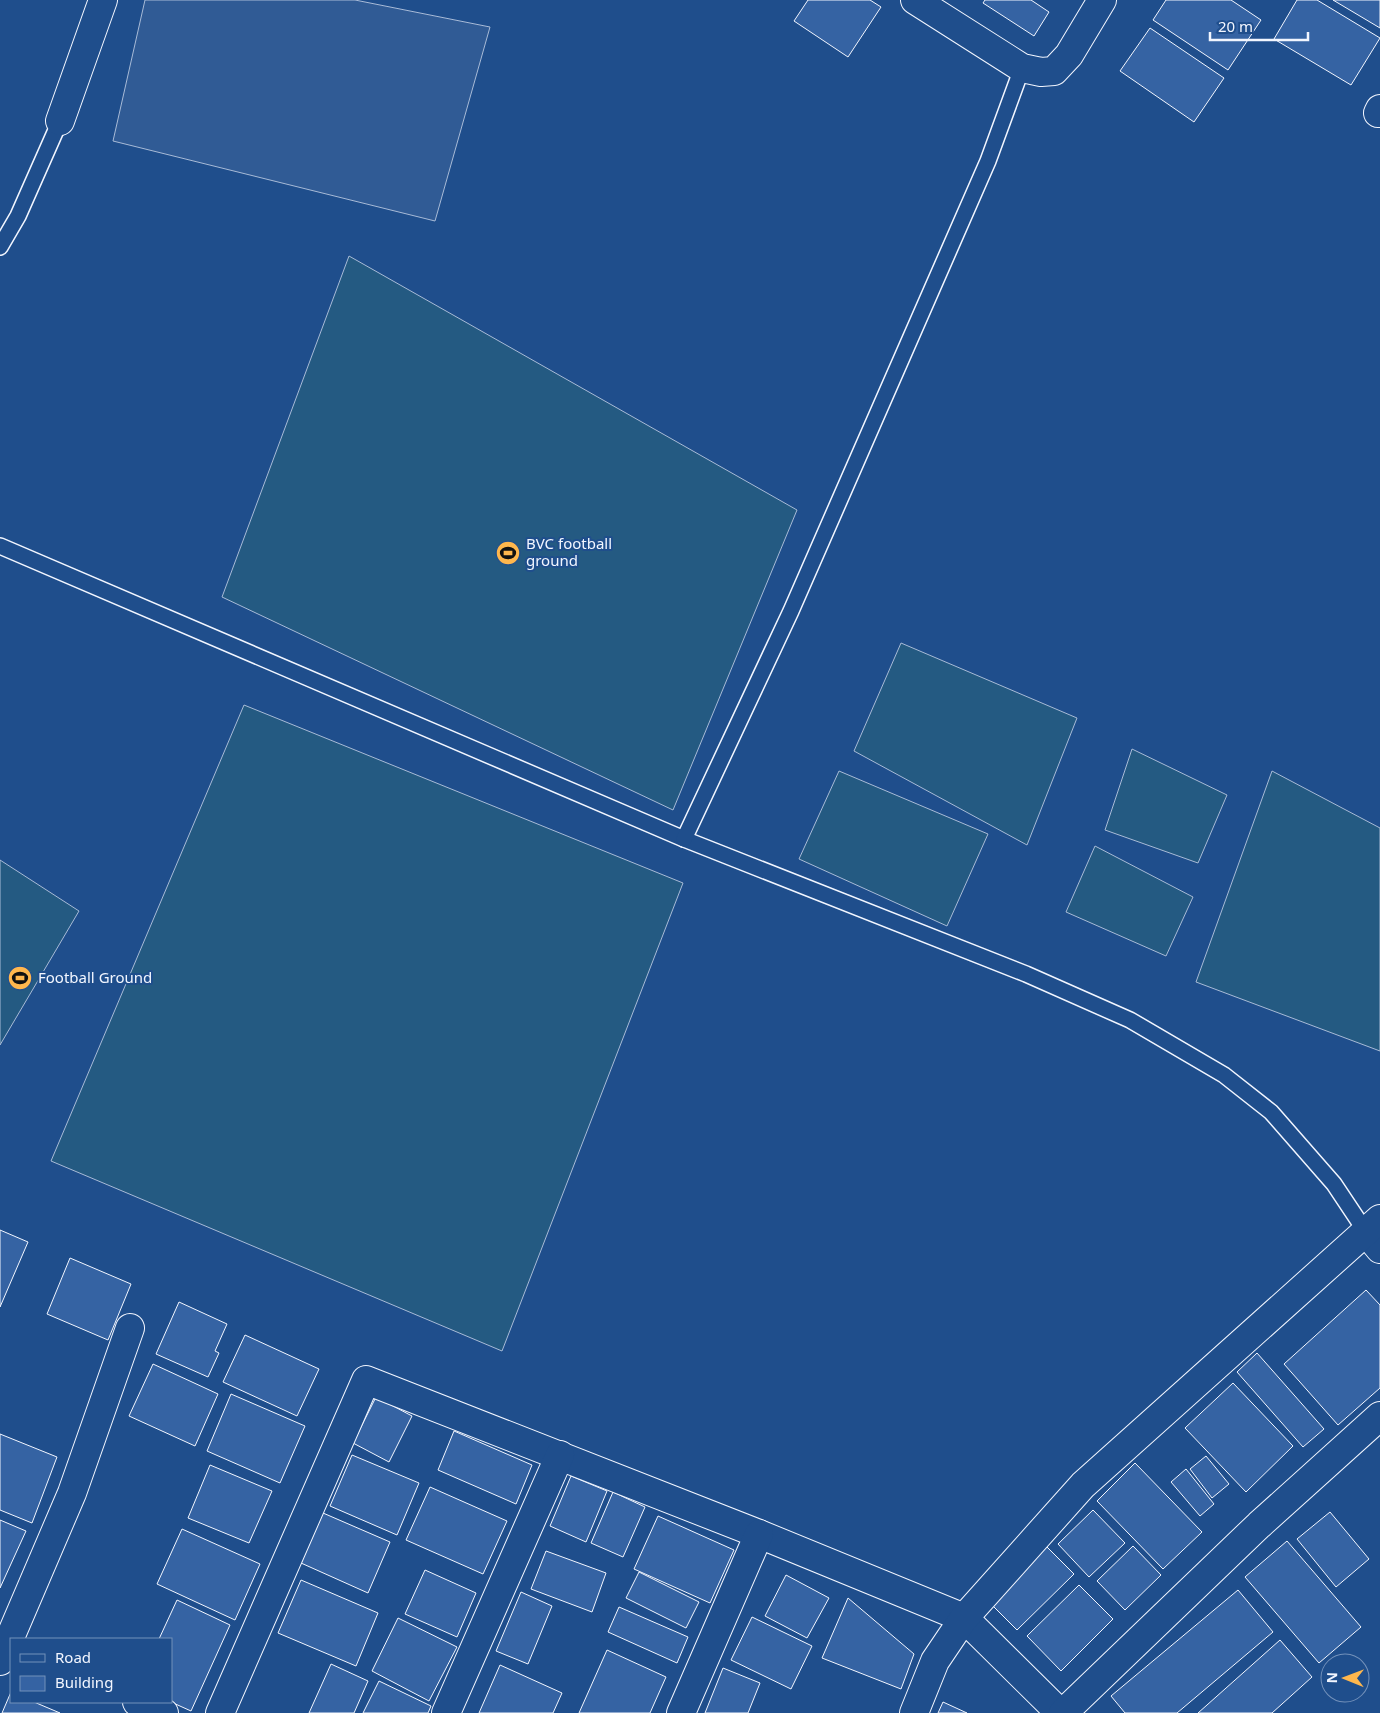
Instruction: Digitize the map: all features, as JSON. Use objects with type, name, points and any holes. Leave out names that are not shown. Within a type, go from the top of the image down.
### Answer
[{"type":"street","points":[[60,121],[103,0]]},
{"type":"street","points":[[915,0],[1022,68],[1041,72],[1054,71],[1069,55],[1102,0]]},
{"type":"street","points":[[914,1713],[935,1661],[964,1618],[1083,1485],[1375,1234]]},
{"type":"street","points":[[4,1651],[72,1493],[130,1328]]},
{"type":"street","points":[[220,1713],[366,1380],[759,1534],[964,1618],[1061,1713],[1259,1525],[1380,1416]]},
{"type":"street","points":[[446,1713],[560,1455]]},
{"type":"street","points":[[681,1713],[759,1534]]},
{"type":"street","points":[[139,1703],[164,1713]]},
{"type":"lane","points":[[684,839],[792,611],[988,161],[1022,68]]},
{"type":"lane","points":[[0,247],[18,216],[60,121]]},
{"type":"lane","points":[[0,546],[684,839],[1026,974],[1130,1020],[1224,1075],[1271,1112],[1375,1234]]},
{"type":"shaded area","points":[[145,0],[355,0],[490,27],[435,221],[113,141]]},
{"type":"shaded area","name":"BVC football ground","points":[[349,256],[797,510],[673,810],[222,597]]},
{"type":"shaded area","points":[[901,643],[1077,718],[1027,845],[854,751]]},
{"type":"shaded area","points":[[244,705],[683,883],[502,1351],[51,1161]]},
{"type":"shaded area","points":[[1132,749],[1227,795],[1198,863],[1105,830]]},
{"type":"shaded area","points":[[839,771],[988,834],[947,926],[799,859]]},
{"type":"shaded area","points":[[1272,771],[1380,828],[1380,1051],[1196,982]]},
{"type":"shaded area","points":[[1095,846],[1193,897],[1166,956],[1066,912]]},
{"type":"shaded area","name":"Football Ground","points":[[0,860],[79,911],[0,1045]]},
{"type":"building","points":[[808,0],[870,0],[881,7],[848,57],[794,21]]},
{"type":"building","points":[[985,0],[1031,0],[1049,12],[1034,36],[983,3]]},
{"type":"building","points":[[1166,0],[1231,0],[1261,20],[1228,70],[1153,20]]},
{"type":"building","points":[[1297,0],[1317,0],[1380,38],[1351,85],[1274,39]]},
{"type":"building","points":[[1333,0],[1380,0],[1380,28]]},
{"type":"building","points":[[1150,28],[1224,78],[1194,122],[1120,71]]},
{"type":"building","points":[[0,1230],[28,1242],[0,1307]]},
{"type":"building","points":[[70,1258],[131,1284],[108,1340],[47,1314]]},
{"type":"building","points":[[1366,1290],[1380,1305],[1380,1388],[1338,1425],[1284,1364]]},
{"type":"building","points":[[179,1302],[227,1324],[215,1351],[219,1353],[208,1377],[156,1354]]},
{"type":"building","points":[[245,1335],[319,1369],[297,1416],[223,1382]]},
{"type":"building","points":[[1257,1353],[1324,1429],[1303,1447],[1237,1372]]},
{"type":"building","points":[[153,1364],[218,1394],[195,1446],[129,1416]]},
{"type":"building","points":[[1233,1383],[1293,1446],[1246,1492],[1185,1428]]},
{"type":"building","points":[[231,1394],[305,1426],[280,1483],[207,1451]]},
{"type":"building","points":[[376,1397],[412,1416],[389,1462],[353,1443]]},
{"type":"building","points":[[454,1431],[532,1465],[516,1504],[438,1470]]},
{"type":"building","points":[[0,1434],[57,1457],[32,1523],[0,1510]]},
{"type":"building","points":[[352,1455],[419,1483],[397,1535],[330,1506]]},
{"type":"building","points":[[1206,1456],[1229,1484],[1212,1498],[1190,1469]]},
{"type":"building","points":[[1135,1463],[1202,1532],[1163,1569],[1097,1501]]},
{"type":"building","points":[[210,1465],[272,1491],[249,1543],[188,1518]]},
{"type":"building","points":[[1186,1469],[1214,1504],[1200,1516],[1171,1482]]},
{"type":"building","points":[[571,1476],[607,1491],[586,1542],[550,1526]]},
{"type":"building","points":[[430,1487],[507,1521],[483,1574],[406,1540]]},
{"type":"building","points":[[613,1492],[645,1507],[623,1557],[591,1543]]},
{"type":"building","points":[[1093,1510],[1125,1543],[1089,1577],[1058,1544]]},
{"type":"building","points":[[1330,1512],[1369,1559],[1336,1587],[1297,1539]]},
{"type":"building","points":[[323,1513],[390,1542],[368,1593],[301,1563]]},
{"type":"building","points":[[658,1516],[734,1550],[710,1603],[634,1569]]},
{"type":"building","points":[[0,1520],[26,1531],[0,1588]]},
{"type":"building","points":[[182,1529],[260,1564],[235,1620],[157,1584]]},
{"type":"building","points":[[1287,1541],[1361,1627],[1331,1653],[1320,1653],[1319,1663],[1245,1577]]},
{"type":"building","points":[[1133,1546],[1161,1575],[1125,1610],[1097,1581]]},
{"type":"building","points":[[1047,1547],[1074,1574],[1017,1630],[990,1603]]},
{"type":"building","points":[[546,1551],[606,1573],[592,1612],[531,1589]]},
{"type":"building","points":[[425,1570],[476,1593],[457,1637],[405,1614]]},
{"type":"building","points":[[639,1572],[699,1602],[686,1628],[626,1598]]},
{"type":"building","points":[[786,1575],[829,1598],[807,1638],[765,1616]]},
{"type":"building","points":[[301,1580],[378,1613],[356,1666],[278,1633]]},
{"type":"building","points":[[1079,1585],[1113,1619],[1061,1671],[1027,1636]]},
{"type":"building","points":[[1238,1590],[1273,1632],[1177,1713],[1125,1713],[1111,1696]]},
{"type":"building","points":[[521,1592],[552,1606],[528,1664],[496,1651]]},
{"type":"building","points":[[848,1598],[914,1654],[901,1689],[822,1658]]},
{"type":"building","points":[[177,1600],[230,1625],[191,1711],[172,1702],[172,1638],[159,1638]]},
{"type":"building","points":[[619,1607],[688,1637],[677,1663],[608,1632]]},
{"type":"building","points":[[752,1617],[812,1646],[791,1689],[731,1660]]},
{"type":"building","points":[[398,1618],[457,1647],[429,1701],[372,1671]]},
{"type":"building","points":[[1280,1640],[1312,1677],[1272,1713],[1198,1713]]},
{"type":"building","points":[[607,1650],[666,1677],[650,1713],[579,1713]]},
{"type":"building","points":[[331,1664],[368,1681],[354,1713],[309,1713]]},
{"type":"building","points":[[500,1665],[562,1693],[553,1713],[479,1713]]},
{"type":"building","points":[[723,1668],[760,1683],[748,1713],[705,1713]]},
{"type":"building","points":[[379,1681],[431,1706],[428,1713],[363,1713]]},
{"type":"building","points":[[10,1694],[10,1703],[36,1703],[60,1713],[2,1713]]},
{"type":"building","points":[[943,1702],[967,1713],[938,1713]]},
{"type":"place","name":"BVC football ground","points":[[508,553]]},
{"type":"place","name":"Football Ground","points":[[20,978]]}]
